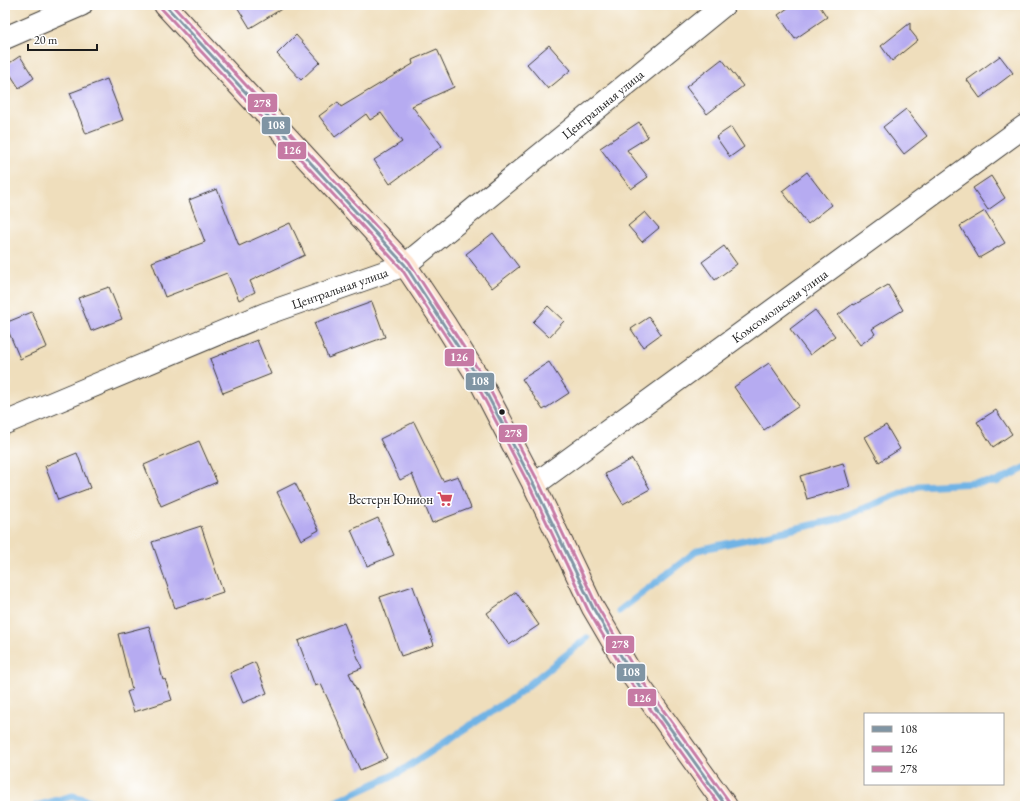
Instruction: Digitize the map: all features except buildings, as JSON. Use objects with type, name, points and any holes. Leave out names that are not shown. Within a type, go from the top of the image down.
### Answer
[{"type":"street","points":[[5,38],[81,5]]},
{"type":"street","points":[[165,5],[405,265],[446,326],[478,379],[534,485],[593,608],[634,678],[726,806]]},
{"type":"street","name":"Центральная улица","points":[[5,423],[264,314],[405,265],[711,9]]},
{"type":"street","name":"Комсомольская улица","points":[[534,485],[1025,126]]},
{"type":"waterway","points":[[619,611],[698,550],[835,520],[918,486],[996,482],[1025,468]]},
{"type":"waterway","points":[[327,806],[400,772],[515,696],[587,638]]},
{"type":"waterway","points":[[36,806],[73,796],[109,806]]},
{"type":"transit line","name":"108","points":[[165,5],[405,265],[479,379],[534,485],[593,608],[634,678],[726,806]]},
{"type":"transit line","name":"278","points":[[172,5],[409,262],[483,377],[539,483],[597,606],[638,675],[730,803]]},
{"type":"transit line","name":"126","points":[[161,8],[401,268],[475,381],[530,487],[588,610],[630,681],[720,806]]},
{"type":"place","name":"Вестерн Юнион","points":[[445,499]]}]
